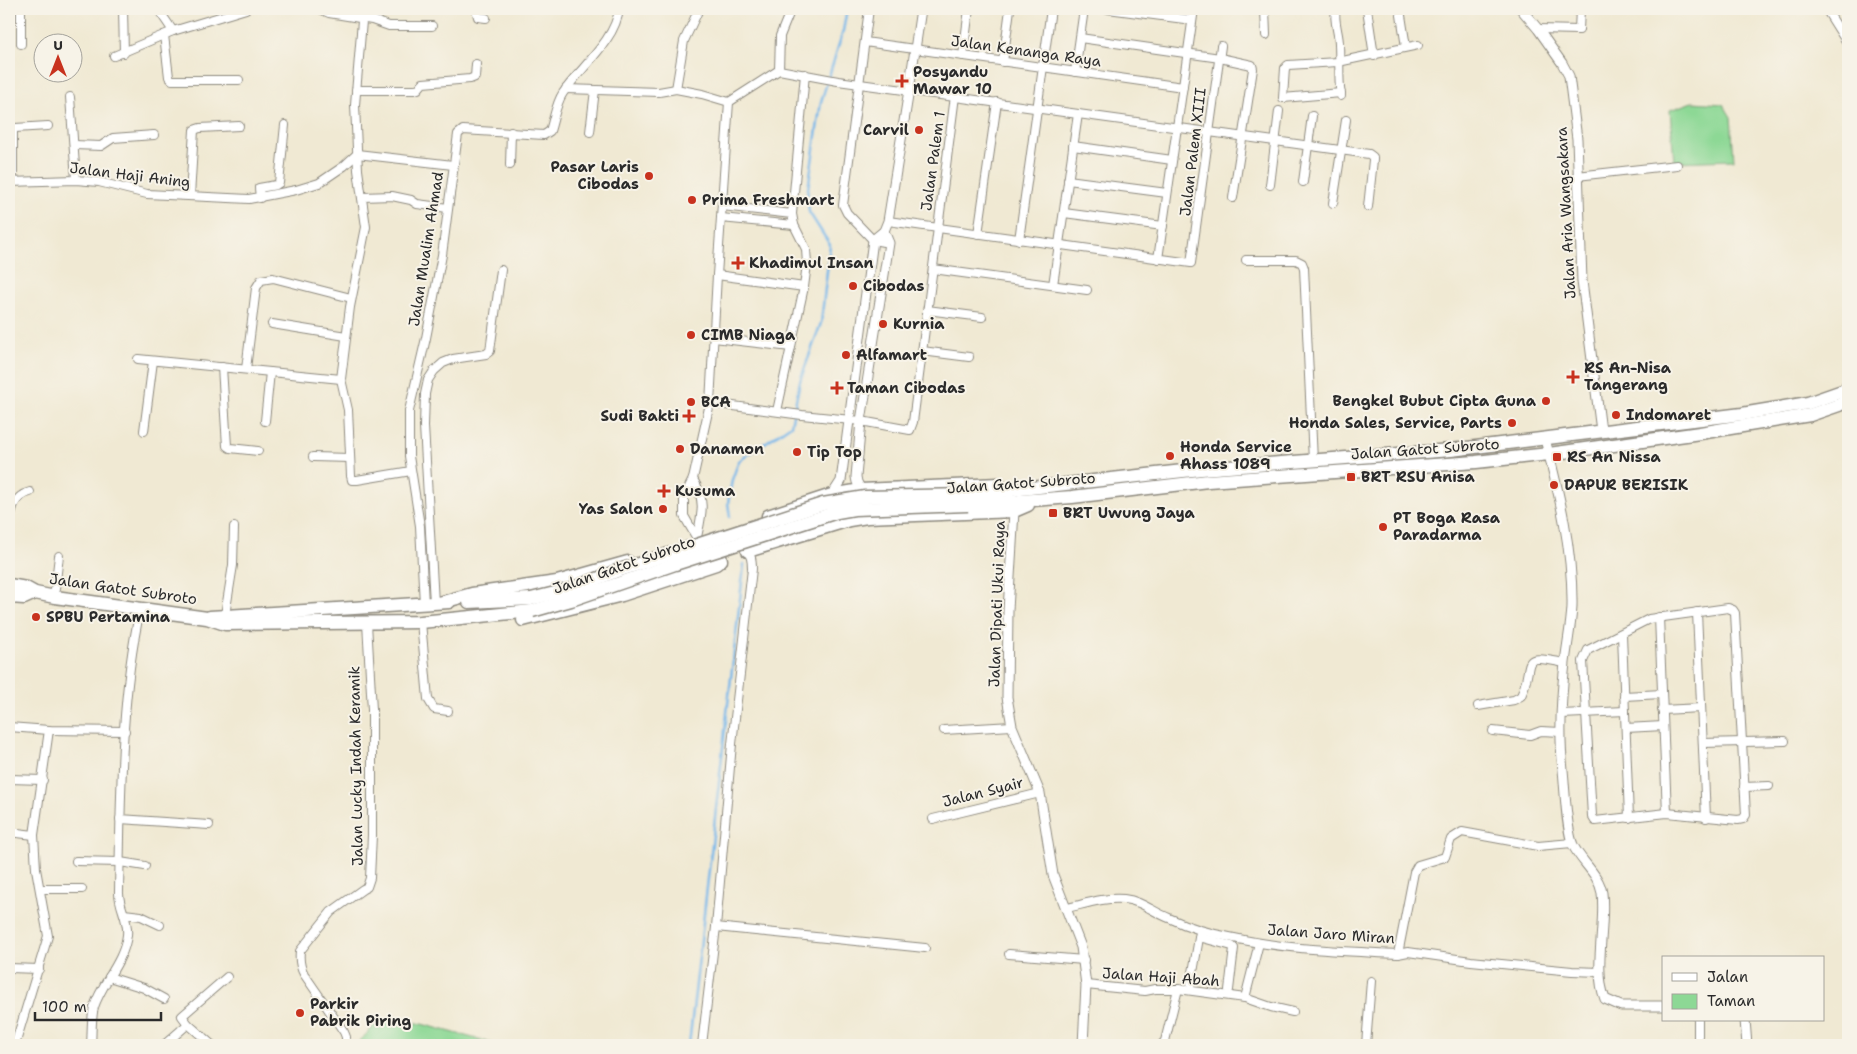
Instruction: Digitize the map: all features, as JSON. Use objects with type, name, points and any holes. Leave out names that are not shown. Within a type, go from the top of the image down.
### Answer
[{"type":"highway","name":"Jalan Gatot Subroto","points":[[9,585],[54,597],[207,618],[225,624],[366,623],[446,620],[571,600],[674,564],[837,512],[1039,494],[1456,463],[1549,454],[1700,433],[1809,409],[1848,389]]},
{"type":"highway","name":"Jalan Gatot Subroto","points":[[1039,494],[1201,469],[1451,450],[1742,414],[1809,409],[1839,405],[1848,400]]},
{"type":"highway","points":[[434,603],[472,594],[557,582],[832,495],[861,490],[1011,484],[1039,494]]},
{"type":"highway","points":[[748,551],[849,520],[867,517],[1014,511],[1039,494]]},
{"type":"highway","points":[[735,543],[734,534],[745,524]]},
{"type":"highway","points":[[446,620],[478,626],[528,620],[560,612],[622,595],[716,564],[721,560],[718,548]]},
{"type":"highway","name":"Jalan Gatot Subroto","points":[[9,597],[24,598],[35,593]]},
{"type":"highway","name":"Jalan Gatot Subroto","points":[[207,618],[225,615],[434,603],[532,605]]},
{"type":"street","points":[[21,9],[22,44]]},
{"type":"street","points":[[122,9],[124,53]]},
{"type":"street","points":[[158,9],[173,31]]},
{"type":"street","points":[[114,56],[173,31],[246,9]]},
{"type":"street","points":[[320,9],[330,13],[376,21],[389,26],[432,26]]},
{"type":"street","points":[[363,9],[356,90],[357,154],[366,226],[351,298],[341,379],[348,410],[350,476],[354,480],[411,471]]},
{"type":"street","points":[[476,9],[478,17],[486,18]]},
{"type":"street","name":"Jalan Mualim Ahmad","points":[[434,603],[409,456],[409,411],[426,338],[442,255],[457,138],[460,131],[463,130],[544,135],[548,133],[560,98],[600,48],[615,25],[619,9]]},
{"type":"street","points":[[676,90],[684,41],[699,9]]},
{"type":"street","points":[[779,70],[780,36],[791,9]]},
{"type":"street","points":[[869,9],[843,206],[847,213],[873,240],[889,243]]},
{"type":"street","points":[[832,495],[842,481],[873,240],[884,231],[888,221],[921,9]]},
{"type":"street","points":[[963,56],[970,9]]},
{"type":"street","points":[[1003,62],[1010,9]]},
{"type":"street","points":[[1019,240],[1051,9]]},
{"type":"street","points":[[1075,72],[1084,9]]},
{"type":"street","points":[[1108,9],[1192,20]]},
{"type":"street","points":[[888,221],[1158,259],[1194,9]]},
{"type":"street","points":[[1265,9],[1266,35]]},
{"type":"street","points":[[1336,9],[1335,14],[1339,44],[1338,62],[1341,95],[1283,98],[1286,66],[1338,62],[1374,56],[1418,45]]},
{"type":"street","points":[[1367,9],[1374,56]]},
{"type":"street","points":[[1400,9],[1406,47]]},
{"type":"street","name":"Jalan Aria Wangsakara","points":[[1521,9],[1538,29],[1569,76],[1577,139],[1582,280],[1601,432]]},
{"type":"street","points":[[1538,29],[1579,30],[1580,9]]},
{"type":"street","points":[[1826,9],[1848,44]]},
{"type":"street","points":[[164,35],[169,77],[172,80],[239,80]]},
{"type":"street","points":[[1080,38],[1220,58],[1250,64],[1253,67],[1233,198]]},
{"type":"street","name":"Jalan Kenanga Raya","points":[[865,42],[1183,86]]},
{"type":"street","name":"Jalan Palem XIII","points":[[1158,259],[1192,262],[1221,46]]},
{"type":"street","points":[[356,90],[417,90],[423,83],[470,79],[474,78],[476,64]]},
{"type":"street","points":[[566,89],[658,92],[676,90],[702,94],[729,102],[779,70],[838,80],[1370,154],[1373,156],[1368,207]]},
{"type":"street","points":[[781,412],[791,347],[808,264],[806,249],[794,225],[792,214],[805,74]]},
{"type":"street","points":[[590,132],[595,90]]},
{"type":"street","name":"Jalan Palem 1","points":[[861,421],[910,430],[913,422],[956,96]]},
{"type":"street","points":[[70,97],[76,180]]},
{"type":"street","points":[[702,1045],[716,928],[732,744],[752,569],[752,560],[748,551],[735,543],[710,550],[704,548],[684,516],[684,497],[693,479],[710,403],[729,102]]},
{"type":"street","points":[[978,234],[997,102]]},
{"type":"street","points":[[1270,185],[1279,111]]},
{"type":"street","points":[[1054,285],[1078,114]]},
{"type":"street","points":[[1303,182],[1312,116]]},
{"type":"street","points":[[1333,202],[1346,120]]},
{"type":"street","points":[[260,198],[259,188],[276,185],[279,181],[285,125]]},
{"type":"street","points":[[11,182],[11,131],[15,128],[48,126]]},
{"type":"street","points":[[190,196],[194,130],[239,126]]},
{"type":"street","points":[[510,165],[511,132]]},
{"type":"street","points":[[74,145],[101,146],[113,138],[154,135]]},
{"type":"street","points":[[1073,146],[1172,160]]},
{"type":"street","points":[[357,154],[453,165]]},
{"type":"street","name":"Jalan Haji Aning","points":[[11,182],[76,180],[98,182],[147,194],[249,199],[319,183],[344,166],[357,154]]},
{"type":"street","points":[[1577,176],[1678,165]]},
{"type":"street","points":[[1068,180],[1167,193]]},
{"type":"street","points":[[362,197],[392,196],[411,200],[417,204],[448,208]]},
{"type":"street","points":[[722,206],[792,214]]},
{"type":"street","points":[[1064,213],[1163,226]]},
{"type":"street","points":[[721,218],[794,225]]},
{"type":"street","points":[[861,490],[856,477],[861,421],[889,243],[884,231]]},
{"type":"street","points":[[1246,260],[1296,260],[1302,263],[1304,268],[1313,461]]},
{"type":"street","points":[[933,269],[1087,290]]},
{"type":"street","points":[[434,603],[424,426],[425,394],[428,380],[443,363],[453,359],[486,354],[490,351],[501,270]]},
{"type":"street","points":[[717,275],[804,287]]},
{"type":"street","points":[[246,369],[256,288],[261,280],[273,278],[351,298]]},
{"type":"street","points":[[927,310],[982,317]]},
{"type":"street","points":[[272,324],[346,336]]},
{"type":"street","points":[[714,338],[791,347]]},
{"type":"street","points":[[922,351],[969,357]]},
{"type":"street","points":[[138,359],[341,379]]},
{"type":"street","points":[[144,431],[153,361]]},
{"type":"street","points":[[222,367],[227,446],[258,451]]},
{"type":"street","points":[[265,421],[270,372]]},
{"type":"street","points":[[710,403],[861,421]]},
{"type":"street","points":[[1545,439],[1562,510],[1570,567],[1572,608],[1565,663],[1562,714],[1563,769],[1572,843],[1599,882],[1601,888],[1600,972],[1602,993],[1605,999],[1621,1006],[1662,1006]]},
{"type":"street","points":[[313,457],[350,458]]},
{"type":"street","points":[[693,479],[701,492],[702,515],[697,538]]},
{"type":"street","points":[[9,532],[13,505],[17,499],[30,492]]},
{"type":"street","name":"Jalan Dipati Ukui Raya","points":[[1014,511],[1010,556],[1007,697],[1012,726],[1040,793],[1054,875],[1079,939],[1084,960],[1086,985],[1083,1045]]},
{"type":"street","points":[[225,615],[233,565],[234,527]]},
{"type":"street","points":[[54,597],[58,556]]},
{"type":"street","points":[[1728,608],[1736,613],[1746,814],[1743,819],[1738,820],[1667,813],[1593,820],[1584,657],[1588,650],[1649,619],[1697,612],[1728,608]]},
{"type":"street","points":[[91,1045],[94,1008],[125,946],[128,927],[119,900],[120,819],[131,655],[140,610]]},
{"type":"street","points":[[1697,612],[1706,818]]},
{"type":"street","points":[[1659,617],[1667,813]]},
{"type":"street","points":[[421,622],[428,699],[434,709],[448,711]]},
{"type":"street","name":"Jalan Lucky Indah Keramik","points":[[346,1045],[344,1032],[304,974],[300,967],[299,956],[300,952],[331,912],[363,890],[370,878],[372,710],[366,623]]},
{"type":"street","points":[[1622,634],[1629,818]]},
{"type":"street","points":[[1478,706],[1514,700],[1521,696],[1529,664],[1532,660],[1539,658],[1565,663]]},
{"type":"street","points":[[1624,696],[1662,694]]},
{"type":"street","points":[[1662,710],[1701,708]]},
{"type":"street","points":[[1562,714],[1625,711]]},
{"type":"street","points":[[944,730],[1012,726]]},
{"type":"street","points":[[1626,728],[1663,726]]},
{"type":"street","points":[[9,727],[49,730],[125,731]]},
{"type":"street","points":[[15,1045],[48,936],[36,869],[34,835],[49,730]]},
{"type":"street","points":[[1493,730],[1530,735],[1541,731],[1561,732]]},
{"type":"street","points":[[1703,743],[1785,741]]},
{"type":"street","points":[[9,779],[43,780]]},
{"type":"street","points":[[1744,787],[1769,786]]},
{"type":"street","name":"Jalan Syair","points":[[933,819],[1040,793]]},
{"type":"street","points":[[120,819],[209,825]]},
{"type":"street","points":[[9,832],[34,835]]},
{"type":"street","points":[[1398,954],[1414,872],[1418,866],[1445,857],[1451,839],[1462,832],[1538,846],[1572,843]]},
{"type":"street","points":[[76,861],[120,862],[146,866]]},
{"type":"street","points":[[40,889],[82,889]]},
{"type":"street","name":"Jalan Jaro Miran","points":[[1067,908],[1113,899],[1126,899],[1139,902],[1200,934],[1324,950],[1398,954],[1408,952],[1471,961],[1600,972]]},
{"type":"street","points":[[124,914],[141,916],[160,925]]},
{"type":"street","points":[[716,928],[925,948]]},
{"type":"street","points":[[1192,984],[1200,934],[1234,948],[1229,990]]},
{"type":"street","points":[[1245,998],[1259,943]]},
{"type":"street","points":[[1009,954],[1084,960]]},
{"type":"street","points":[[9,968],[39,969]]},
{"type":"street","points":[[109,977],[144,988],[164,999]]},
{"type":"street","points":[[212,1045],[183,1019],[183,1014],[227,977]]},
{"type":"street","points":[[1366,1045],[1371,981]]},
{"type":"street","name":"Jalan Haji Abah","points":[[1086,985],[1134,991],[1178,989],[1245,998],[1293,1012]]},
{"type":"street","points":[[1161,1045],[1165,1041],[1178,989]]},
{"type":"street","points":[[1698,1022],[1698,1045]]},
{"type":"street","points":[[1745,1022],[1747,1045]]},
{"type":"street","points":[[164,1045],[188,1024]]},
{"type":"green space","points":[[1692,102],[1723,104],[1731,117],[1734,160],[1674,162],[1670,110]]},
{"type":"green space","points":[[377,1023],[418,1023],[495,1044],[356,1045]]},
{"type":"waterway","points":[[730,517],[728,503],[732,480],[739,461],[791,425],[800,381],[821,323],[830,245],[809,212],[807,196],[821,102],[843,31],[847,9]]},
{"type":"waterway","points":[[689,1045],[744,564]]},
{"type":"place","name":"Posyandu Mawar 10","points":[[902,81]]},
{"type":"place","name":"Carvil","points":[[919,130]]},
{"type":"place","name":"Pasar Laris Cibodas","points":[[649,176]]},
{"type":"place","name":"Prima Freshmart","points":[[692,200]]},
{"type":"place","name":"Khadimul Insan","points":[[738,263]]},
{"type":"place","name":"Cibodas","points":[[853,286]]},
{"type":"place","name":"Kurnia","points":[[883,324]]},
{"type":"place","name":"CIMB Niaga","points":[[691,335]]},
{"type":"place","name":"Alfamart","points":[[846,355]]},
{"type":"place","name":"RS An-Nisa Tangerang","points":[[1573,377]]},
{"type":"place","name":"Taman Cibodas","points":[[837,388]]},
{"type":"place","name":"Bengkel Bubut Cipta Guna","points":[[1546,401]]},
{"type":"place","name":"BCA","points":[[691,402]]},
{"type":"place","name":"Indomaret","points":[[1616,415]]},
{"type":"place","name":"Sudi Bakti","points":[[689,416]]},
{"type":"place","name":"Honda Sales, Service, Parts","points":[[1512,423]]},
{"type":"place","name":"Danamon","points":[[680,449]]},
{"type":"place","name":"Tip Top","points":[[797,452]]},
{"type":"place","name":"Honda Service Ahass 1089","points":[[1170,456]]},
{"type":"place","name":"RS An Nissa","points":[[1557,457]]},
{"type":"place","name":"BRT RSU Anisa","points":[[1351,477]]},
{"type":"place","name":"DAPUR BERISIK","points":[[1554,485]]},
{"type":"place","name":"Kusuma","points":[[664,491]]},
{"type":"place","name":"Yas Salon","points":[[663,509]]},
{"type":"place","name":"BRT Uwung Jaya","points":[[1053,513]]},
{"type":"place","name":"PT Boga Rasa Paradarma","points":[[1383,527]]},
{"type":"place","name":"SPBU Pertamina","points":[[36,617]]},
{"type":"place","name":"Parkir Pabrik Piring","points":[[300,1013]]}]
